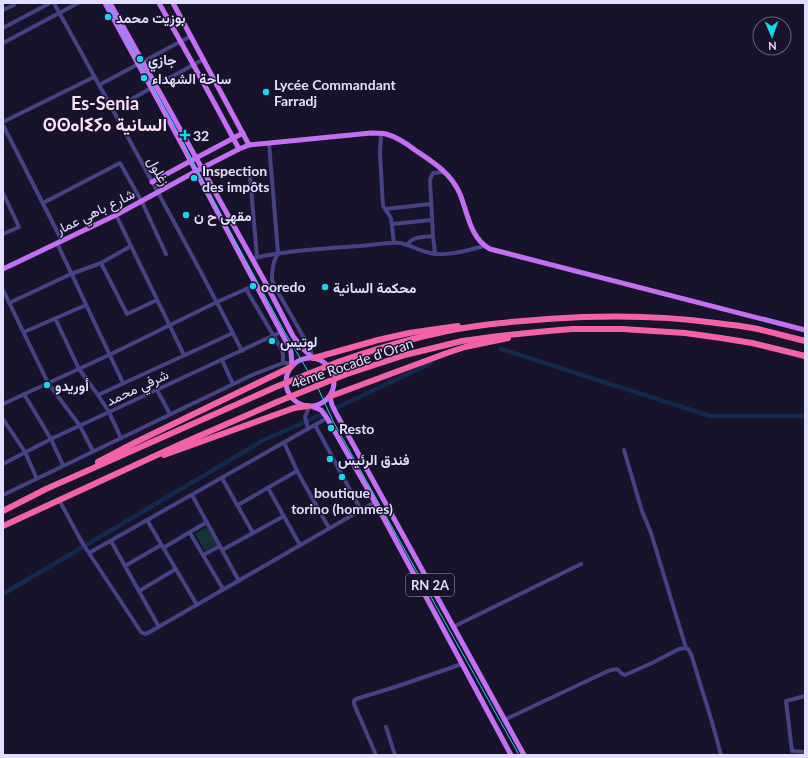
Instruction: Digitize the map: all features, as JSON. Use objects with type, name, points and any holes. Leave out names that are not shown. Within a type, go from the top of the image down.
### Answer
[{"type":"highway","name":"4ème Rocade d'Oran","points":[[3,511],[46,489],[278,386],[338,362],[391,345],[434,334],[468,327],[515,321],[608,316],[656,317],[736,326],[757,329],[805,341]]},
{"type":"highway","points":[[314,358],[409,333],[450,326],[515,321]]},
{"type":"highway","name":"4ème Rocade d'Oran","points":[[3,526],[136,464],[277,402],[344,375],[405,355],[462,341],[548,331],[622,329],[684,333],[721,338],[805,356]]},
{"type":"highway","points":[[330,397],[465,347],[548,331]]},
{"type":"highway","points":[[46,489],[143,439],[292,366]]},
{"type":"highway","points":[[136,464],[294,408],[310,407]]},
{"type":"main road","points":[[105,3],[254,258],[293,336],[302,348],[314,358],[327,364],[331,369],[334,376],[334,390],[330,397],[320,404],[310,407],[297,403],[293,399],[287,389],[286,378],[292,366],[302,360],[314,358]]},
{"type":"main road","points":[[110,3],[140,64]]},
{"type":"main road","points":[[160,3],[239,149]]},
{"type":"main road","points":[[174,3],[249,145]]},
{"type":"main road","points":[[153,87],[196,172],[241,255],[255,285],[290,349],[292,366]]},
{"type":"main road","points":[[152,182],[244,133]]},
{"type":"main road","points":[[381,133],[395,137],[435,163],[444,172],[455,185],[460,194],[473,233],[484,246],[490,249],[805,330]]},
{"type":"main road","name":"شارع باهي عمار","points":[[3,268],[142,202],[202,168],[249,145],[381,133]]},
{"type":"main road","name":"RN 2A","points":[[330,397],[337,415],[524,755]]},
{"type":"main road","name":"RN 2A","points":[[310,407],[318,408],[327,418],[375,502],[511,755]]},
{"type":"street","points":[[3,10],[15,3]]},
{"type":"street","points":[[3,28],[50,3]]},
{"type":"street","name":"زغلول","points":[[54,3],[217,302],[242,351]]},
{"type":"street","points":[[3,43],[78,3]]},
{"type":"street","points":[[99,85],[191,36]]},
{"type":"street","points":[[113,110],[204,59]]},
{"type":"street","points":[[3,122],[94,77]]},
{"type":"street","points":[[3,125],[43,203],[71,274],[123,383]]},
{"type":"street","points":[[381,133],[380,154],[383,206],[391,218],[394,243]]},
{"type":"street","points":[[269,143],[278,253],[274,262],[272,279],[314,358]]},
{"type":"street","points":[[43,203],[120,163],[142,202],[166,254]]},
{"type":"street","points":[[435,163],[430,180],[435,253]]},
{"type":"street","points":[[433,173],[444,172]]},
{"type":"street","points":[[250,176],[254,258],[278,253],[324,248],[394,243],[408,245],[430,253],[457,252],[484,246]]},
{"type":"street","points":[[3,193],[19,227],[3,234]]},
{"type":"street","points":[[385,209],[431,204]]},
{"type":"street","points":[[116,215],[184,355]]},
{"type":"street","points":[[392,224],[432,220]]},
{"type":"street","points":[[408,245],[410,241],[414,239],[433,236]]},
{"type":"street","points":[[9,303],[71,274],[101,262],[131,246]]},
{"type":"street","points":[[101,262],[127,314],[157,300]]},
{"type":"street","points":[[274,285],[281,283]]},
{"type":"street","points":[[3,404],[255,285]]},
{"type":"street","points":[[246,289],[283,352],[283,363]]},
{"type":"street","points":[[3,290],[48,383],[80,426],[93,451]]},
{"type":"street","points":[[24,332],[86,305]]},
{"type":"street","points":[[55,318],[79,368],[109,412],[121,438]]},
{"type":"street","name":"شرفي محمد","points":[[3,464],[51,439],[281,332]]},
{"type":"street","points":[[98,395],[232,333]]},
{"type":"street","points":[[222,360],[233,384]]},
{"type":"street","points":[[3,495],[252,375],[283,363],[287,363],[292,366]]},
{"type":"street","points":[[157,390],[170,414]]},
{"type":"street","points":[[24,394],[51,439],[63,466]]},
{"type":"street","points":[[308,429],[305,422],[305,414],[310,407]]},
{"type":"street","points":[[89,553],[327,418]]},
{"type":"street","points":[[3,419],[25,452],[37,479]]},
{"type":"street","points":[[315,425],[361,510]]},
{"type":"street","points":[[284,442],[297,471],[329,528]]},
{"type":"street","points":[[624,450],[686,648],[691,654],[721,755]]},
{"type":"street","points":[[238,505],[297,471]]},
{"type":"street","points":[[222,478],[253,533]]},
{"type":"street","points":[[268,488],[300,545]]},
{"type":"street","points":[[192,495],[239,581]]},
{"type":"street","points":[[58,500],[86,549],[143,634],[146,634],[159,627],[375,502]]},
{"type":"street","points":[[203,555],[253,533],[284,516]]},
{"type":"street","points":[[147,520],[197,605]]},
{"type":"street","points":[[125,566],[190,533],[207,522]]},
{"type":"street","points":[[190,533],[223,590]]},
{"type":"street","points":[[111,541],[159,627]]},
{"type":"street","points":[[453,626],[581,564]]},
{"type":"street","points":[[139,591],[176,570]]},
{"type":"street","points":[[504,720],[615,668],[626,676],[679,649],[686,648]]},
{"type":"street","points":[[376,755],[354,701],[356,699],[462,664]]},
{"type":"street","points":[[805,696],[786,701],[792,751],[805,752]]},
{"type":"street","points":[[386,727],[395,755]]},
{"type":"green space","points":[[207,527],[217,545],[205,551],[195,534]]},
{"type":"waterway","points":[[501,349],[710,416],[805,416]]},
{"type":"waterway","points":[[332,410],[431,363]]},
{"type":"waterway","points":[[3,594],[264,440],[327,412]]},
{"type":"tram line","points":[[107,3],[284,331],[318,388],[333,421],[519,755]]},
{"type":"place","name":"بوزيت محمد","points":[[108,17]]},
{"type":"place","name":"جازي","points":[[140,59]]},
{"type":"place","name":"ساحة الشهداء","points":[[144,78]]},
{"type":"place","name":"Lycée Commandant Farradj","points":[[266,92]]},
{"type":"place","name":"32","points":[[185,135]]},
{"type":"place","name":"Inspection des impôts","points":[[194,178]]},
{"type":"place","name":"مقهى ح ن","points":[[186,215]]},
{"type":"place","name":"ooredo","points":[[253,286]]},
{"type":"place","name":"محكمة السانية","points":[[325,287]]},
{"type":"place","name":"لوتيس","points":[[272,341]]},
{"type":"place","name":"أوريدو","points":[[47,385]]},
{"type":"place","name":"Resto","points":[[331,428]]},
{"type":"place","name":"فندق الرئيس","points":[[330,459]]},
{"type":"place","name":"boutique torino (hommes)","points":[[342,477]]},
{"type":"district","name":"Es-Senia ⵙⵙⴰⵏⵉⵢⴰ السانية","points":[[105,113]]}]
